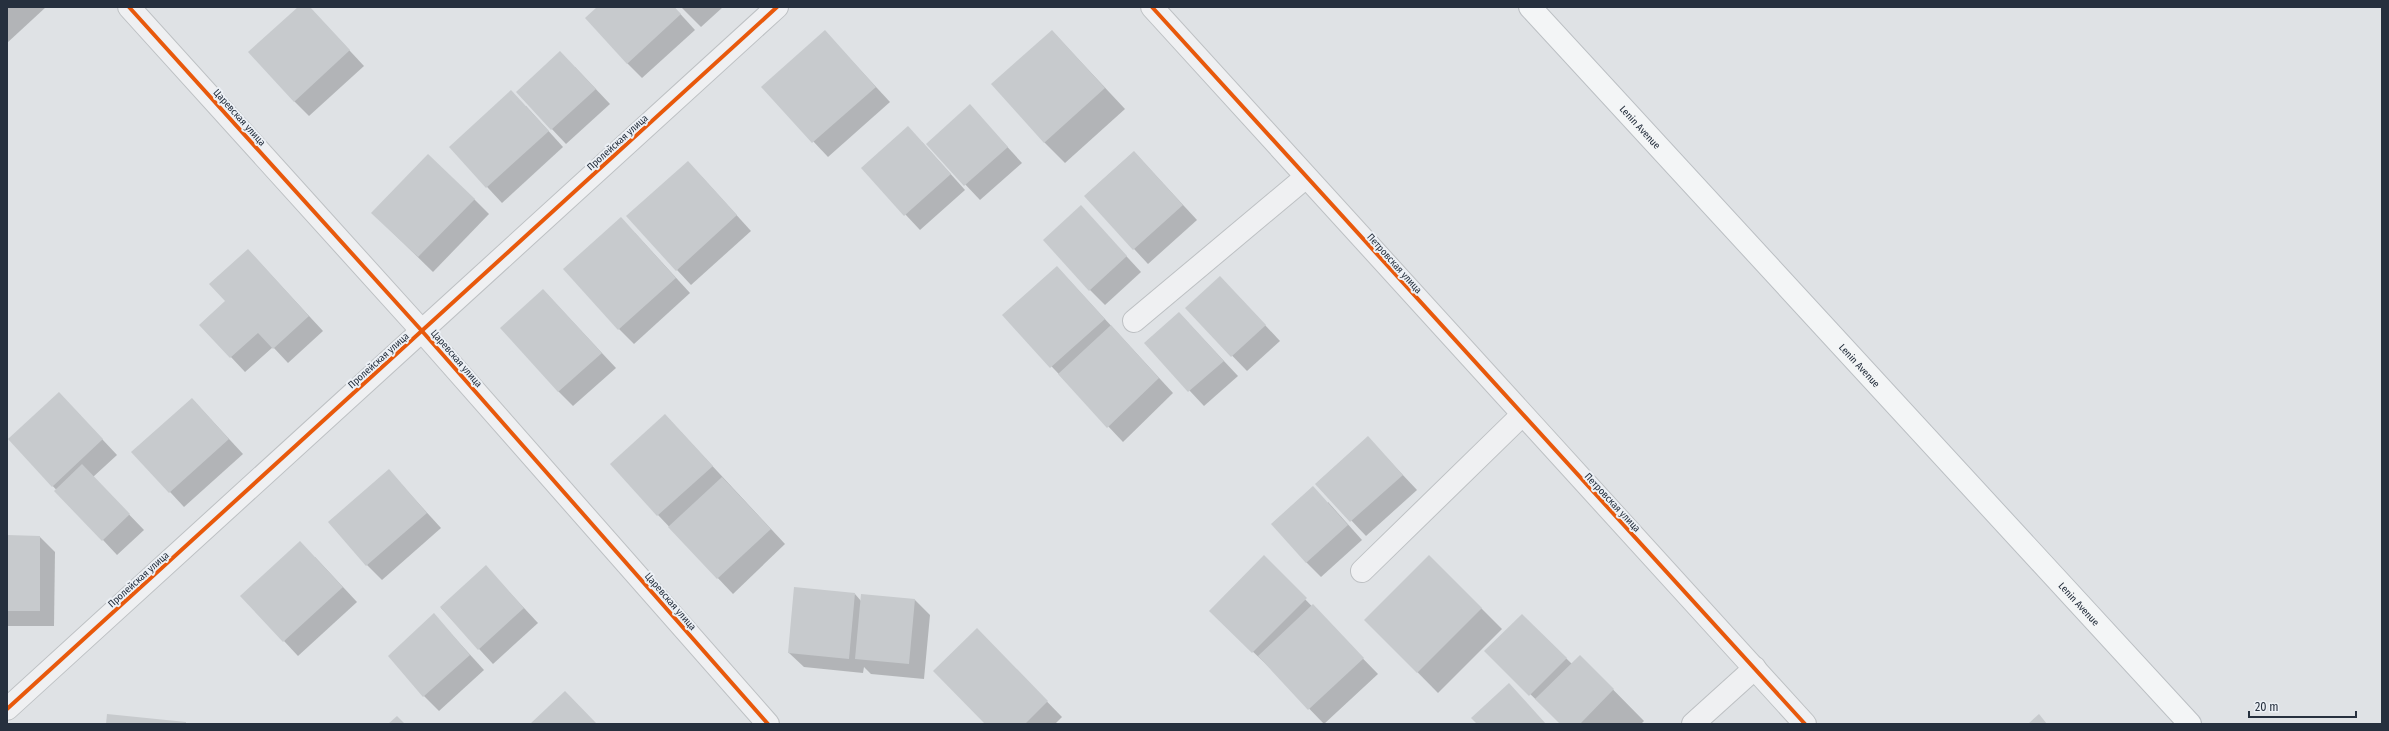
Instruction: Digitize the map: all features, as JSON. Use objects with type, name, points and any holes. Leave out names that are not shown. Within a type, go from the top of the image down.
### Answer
[{"type":"main road","name":"Lenin Avenue","points":[[1530,7],[2190,724]]},
{"type":"street","name":"Царевская улица","points":[[129,7],[422,331],[768,724]]},
{"type":"street","name":"Пролейская улица","points":[[7,709],[777,7]]},
{"type":"street","name":"Петровская улица","points":[[1152,7],[1805,724]]},
{"type":"street","points":[[1134,321],[1306,177]]},
{"type":"street","points":[[1362,571],[1522,415]]},
{"type":"street","points":[[1693,724],[1755,668]]},
{"type":"building","points":[[298,7],[310,7],[350,50],[294,102],[248,52]]},
{"type":"building","points":[[597,7],[674,7],[681,14],[627,64],[585,18]]},
{"type":"building","points":[[825,30],[876,87],[812,143],[761,87]]},
{"type":"building","points":[[1052,30],[1105,88],[1044,143],[991,84]]},
{"type":"building","points":[[560,51],[596,89],[551,130],[516,92]]},
{"type":"building","points":[[511,90],[549,131],[486,188],[449,147]]},
{"type":"building","points":[[970,104],[1008,147],[964,186],[926,144]]},
{"type":"building","points":[[908,126],[951,174],[904,216],[861,168]]},
{"type":"building","points":[[1134,151],[1183,205],[1133,250],[1084,196]]},
{"type":"building","points":[[428,154],[475,199],[418,257],[371,213]]},
{"type":"building","points":[[688,161],[737,215],[676,271],[626,216]]},
{"type":"building","points":[[1081,205],[1127,256],[1089,291],[1043,240]]},
{"type":"building","points":[[621,217],[676,278],[618,330],[563,269]]},
{"type":"building","points":[[248,249],[309,316],[273,349],[258,333],[230,358],[199,325],[225,301],[209,284]]},
{"type":"building","points":[[1057,266],[1105,319],[1050,368],[1002,315]]},
{"type":"building","points":[[1220,276],[1266,325],[1231,357],[1185,308]]},
{"type":"building","points":[[543,289],[602,353],[558,392],[500,328]]},
{"type":"building","points":[[1179,312],[1224,361],[1188,392],[1144,343]]},
{"type":"building","points":[[1111,325],[1159,378],[1107,428],[1058,374]]},
{"type":"building","points":[[59,392],[103,439],[52,487],[8,439]]},
{"type":"building","points":[[192,398],[229,439],[169,493],[131,452]]},
{"type":"building","points":[[665,414],[713,466],[657,516],[610,464]]},
{"type":"building","points":[[1368,436],[1403,475],[1350,522],[1315,484]]},
{"type":"building","points":[[82,464],[130,514],[102,541],[54,491]]},
{"type":"building","points":[[389,469],[427,513],[366,566],[328,522]]},
{"type":"building","points":[[722,477],[771,529],[717,579],[668,527]]},
{"type":"building","points":[[1313,486],[1348,525],[1306,563],[1271,524]]},
{"type":"building","points":[[7,535],[40,536],[40,611],[7,611]]},
{"type":"building","points":[[300,541],[343,587],[283,642],[240,596]]},
{"type":"building","points":[[1264,555],[1307,598],[1252,653],[1209,611]]},
{"type":"building","points":[[1429,555],[1482,608],[1417,673],[1364,620]]},
{"type":"building","points":[[486,565],[524,608],[478,650],[440,607]]},
{"type":"building","points":[[794,587],[855,593],[849,659],[788,653]]},
{"type":"building","points":[[861,594],[915,599],[909,664],[855,659]]},
{"type":"building","points":[[1313,604],[1364,658],[1308,710],[1258,656]]},
{"type":"building","points":[[434,613],[470,655],[423,697],[388,656]]},
{"type":"building","points":[[1522,614],[1567,658],[1529,696],[1484,651]]},
{"type":"building","points":[[977,628],[1048,701],[1025,724],[985,724],[933,671]]},
{"type":"building","points":[[1580,655],[1614,689],[1580,724],[1560,724],[1535,699]]},
{"type":"building","points":[[1509,683],[1546,724],[1477,724],[1471,718]]},
{"type":"building","points":[[565,691],[597,724],[530,724]]},
{"type":"building","points":[[107,714],[186,722],[186,724],[106,724]]},
{"type":"building","points":[[2039,714],[2047,724],[2028,724]]},
{"type":"building","points":[[397,716],[405,724],[388,724]]},
{"type":"cycle path","points":[[129,7],[422,331],[768,724]]},
{"type":"cycle path","points":[[7,709],[777,7]]},
{"type":"cycle path","points":[[1152,7],[1805,724]]}]
